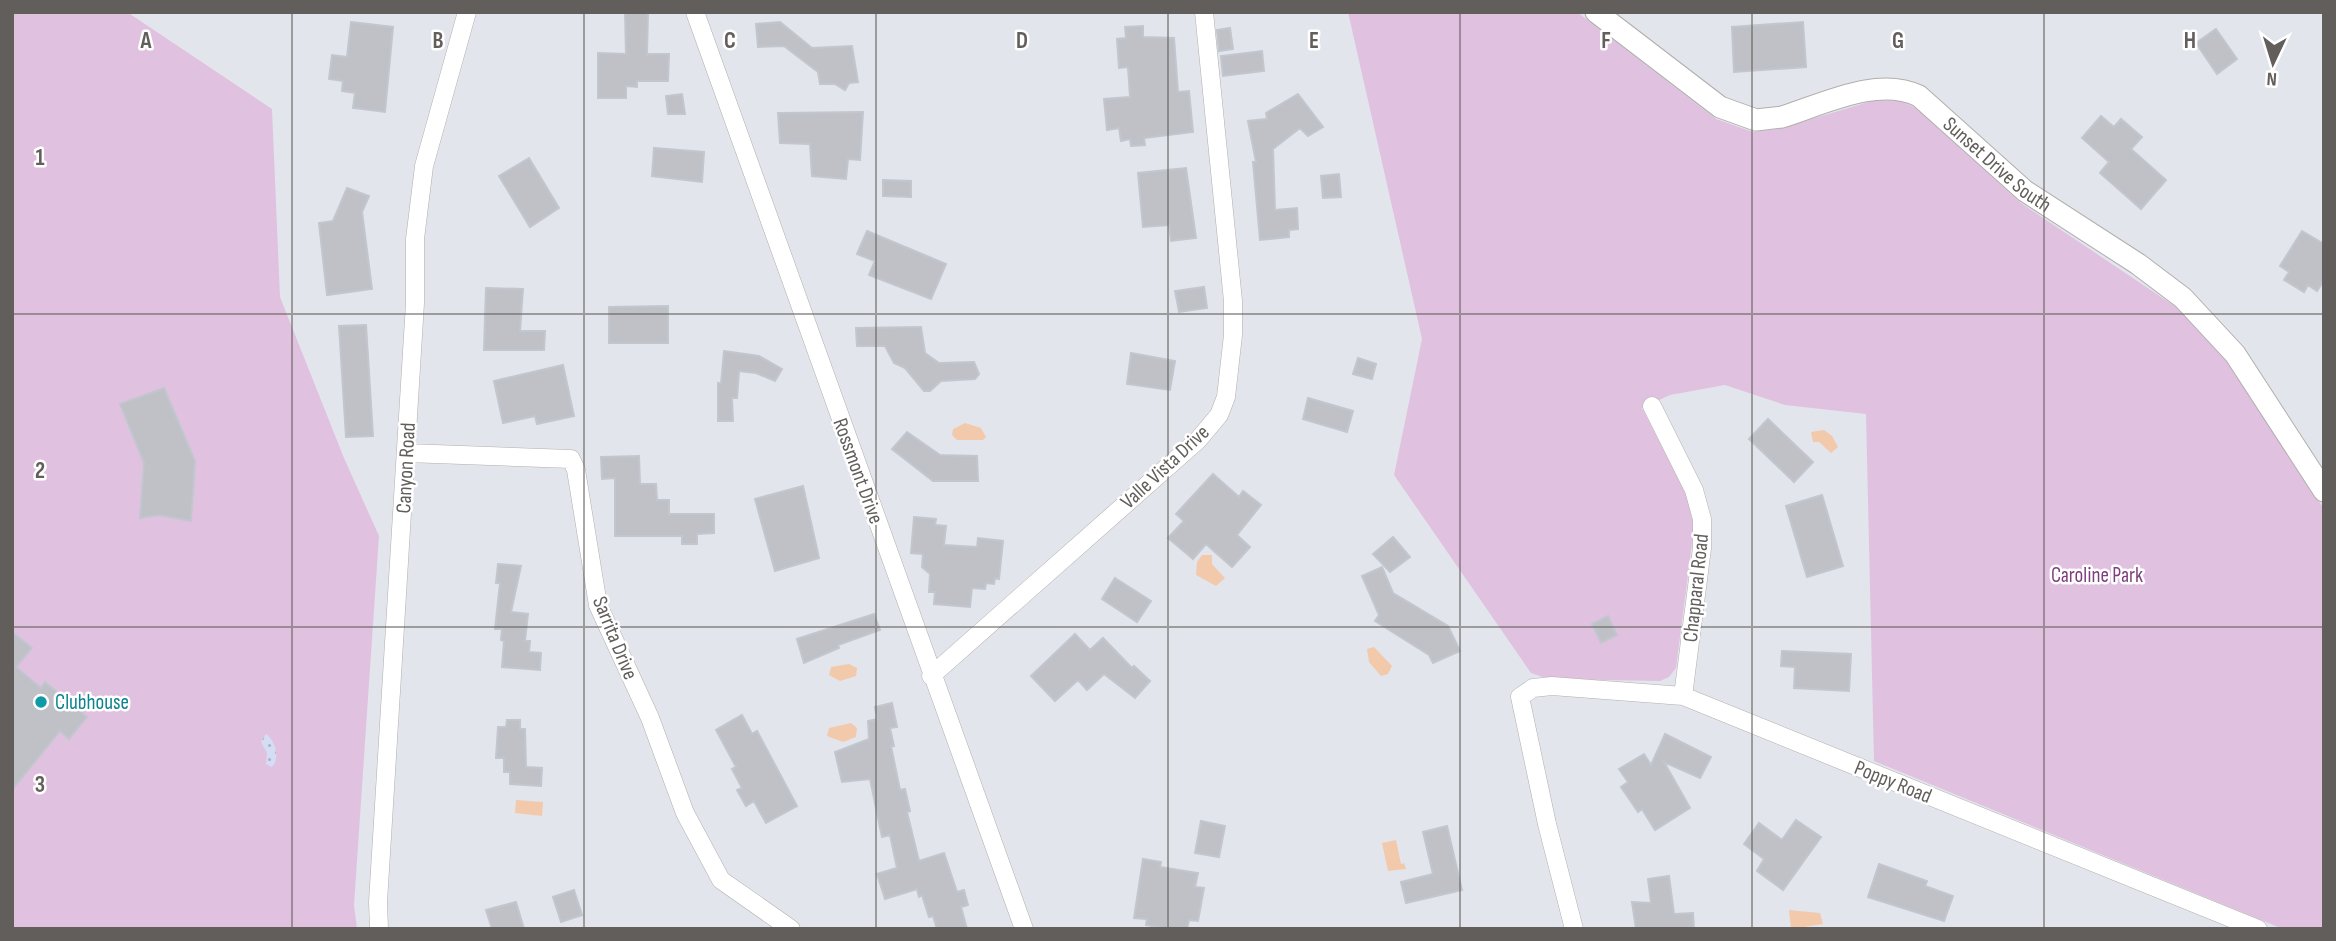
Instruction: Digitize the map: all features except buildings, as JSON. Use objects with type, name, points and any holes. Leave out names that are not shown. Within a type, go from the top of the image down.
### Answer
[{"type":"street","name":"Canyon Road","points":[[379,929],[380,863],[415,303],[415,239],[424,166],[467,12]]},
{"type":"street","name":"Rossmont Drive","points":[[695,12],[1024,929]]},
{"type":"street","name":"Valle Vista Drive","points":[[931,676],[1198,440],[1219,415],[1226,397],[1231,360],[1233,301],[1203,12]]},
{"type":"street","name":"Sunset Drive South","points":[[1596,12],[1712,101],[1742,117],[1766,120],[1782,117],[1878,88],[1905,89],[1919,96],[2025,191],[2138,264],[2183,298],[2235,355],[2324,491]]},
{"type":"street","name":"Chapparal Road","points":[[1652,406],[1695,489],[1702,519],[1702,548],[1684,696]]},
{"type":"street","name":"Sarrita Drive","points":[[407,453],[570,459],[576,470],[597,605],[650,718],[685,813],[721,880],[791,929]]},
{"type":"street","name":"Poppy Road","points":[[1574,929],[1547,824],[1520,697],[1533,688],[1552,686],[1684,696],[2258,929]]},
{"type":"green space","points":[[12,12],[127,12],[272,109],[280,297],[344,458],[379,536],[354,905],[357,929],[12,929]]},
{"type":"green space","name":"Caroline Park","points":[[1348,12],[1577,12],[1716,119],[1753,132],[1778,129],[1875,100],[1901,101],[1916,108],[2021,203],[2179,309],[2232,366],[2324,509],[2324,929],[2283,929],[1874,761],[1866,414],[1785,405],[1725,385],[1670,395],[1642,408],[1688,498],[1694,528],[1676,668],[1669,677],[1660,681],[1549,679],[1531,673],[1394,475],[1422,339]]},
{"type":"sand","points":[[266,734],[276,750],[272,767],[266,764],[267,753],[261,742]]},
{"type":"shaded area","points":[[965,423],[981,428],[986,437],[983,440],[957,440],[952,435],[953,429]]},
{"type":"shaded area","points":[[1824,430],[1832,436],[1838,447],[1831,453],[1819,442],[1813,442],[1811,432]]},
{"type":"shaded area","points":[[1202,555],[1212,555],[1212,564],[1225,578],[1216,586],[1196,575],[1197,562]]},
{"type":"shaded area","points":[[1374,647],[1392,666],[1388,674],[1381,676],[1369,662],[1367,649]]},
{"type":"shaded area","points":[[849,664],[857,668],[856,676],[840,681],[829,675],[831,667]]},
{"type":"shaded area","points":[[851,723],[857,728],[856,737],[843,742],[827,736],[829,728]]},
{"type":"shaded area","points":[[516,800],[543,802],[542,816],[515,813]]},
{"type":"shaded area","points":[[1396,840],[1401,864],[1404,863],[1406,869],[1388,871],[1382,843]]},
{"type":"shaded area","points":[[1789,910],[1820,913],[1823,924],[1791,929]]},
{"type":"place","name":"Clubhouse","points":[[41,702]]}]
